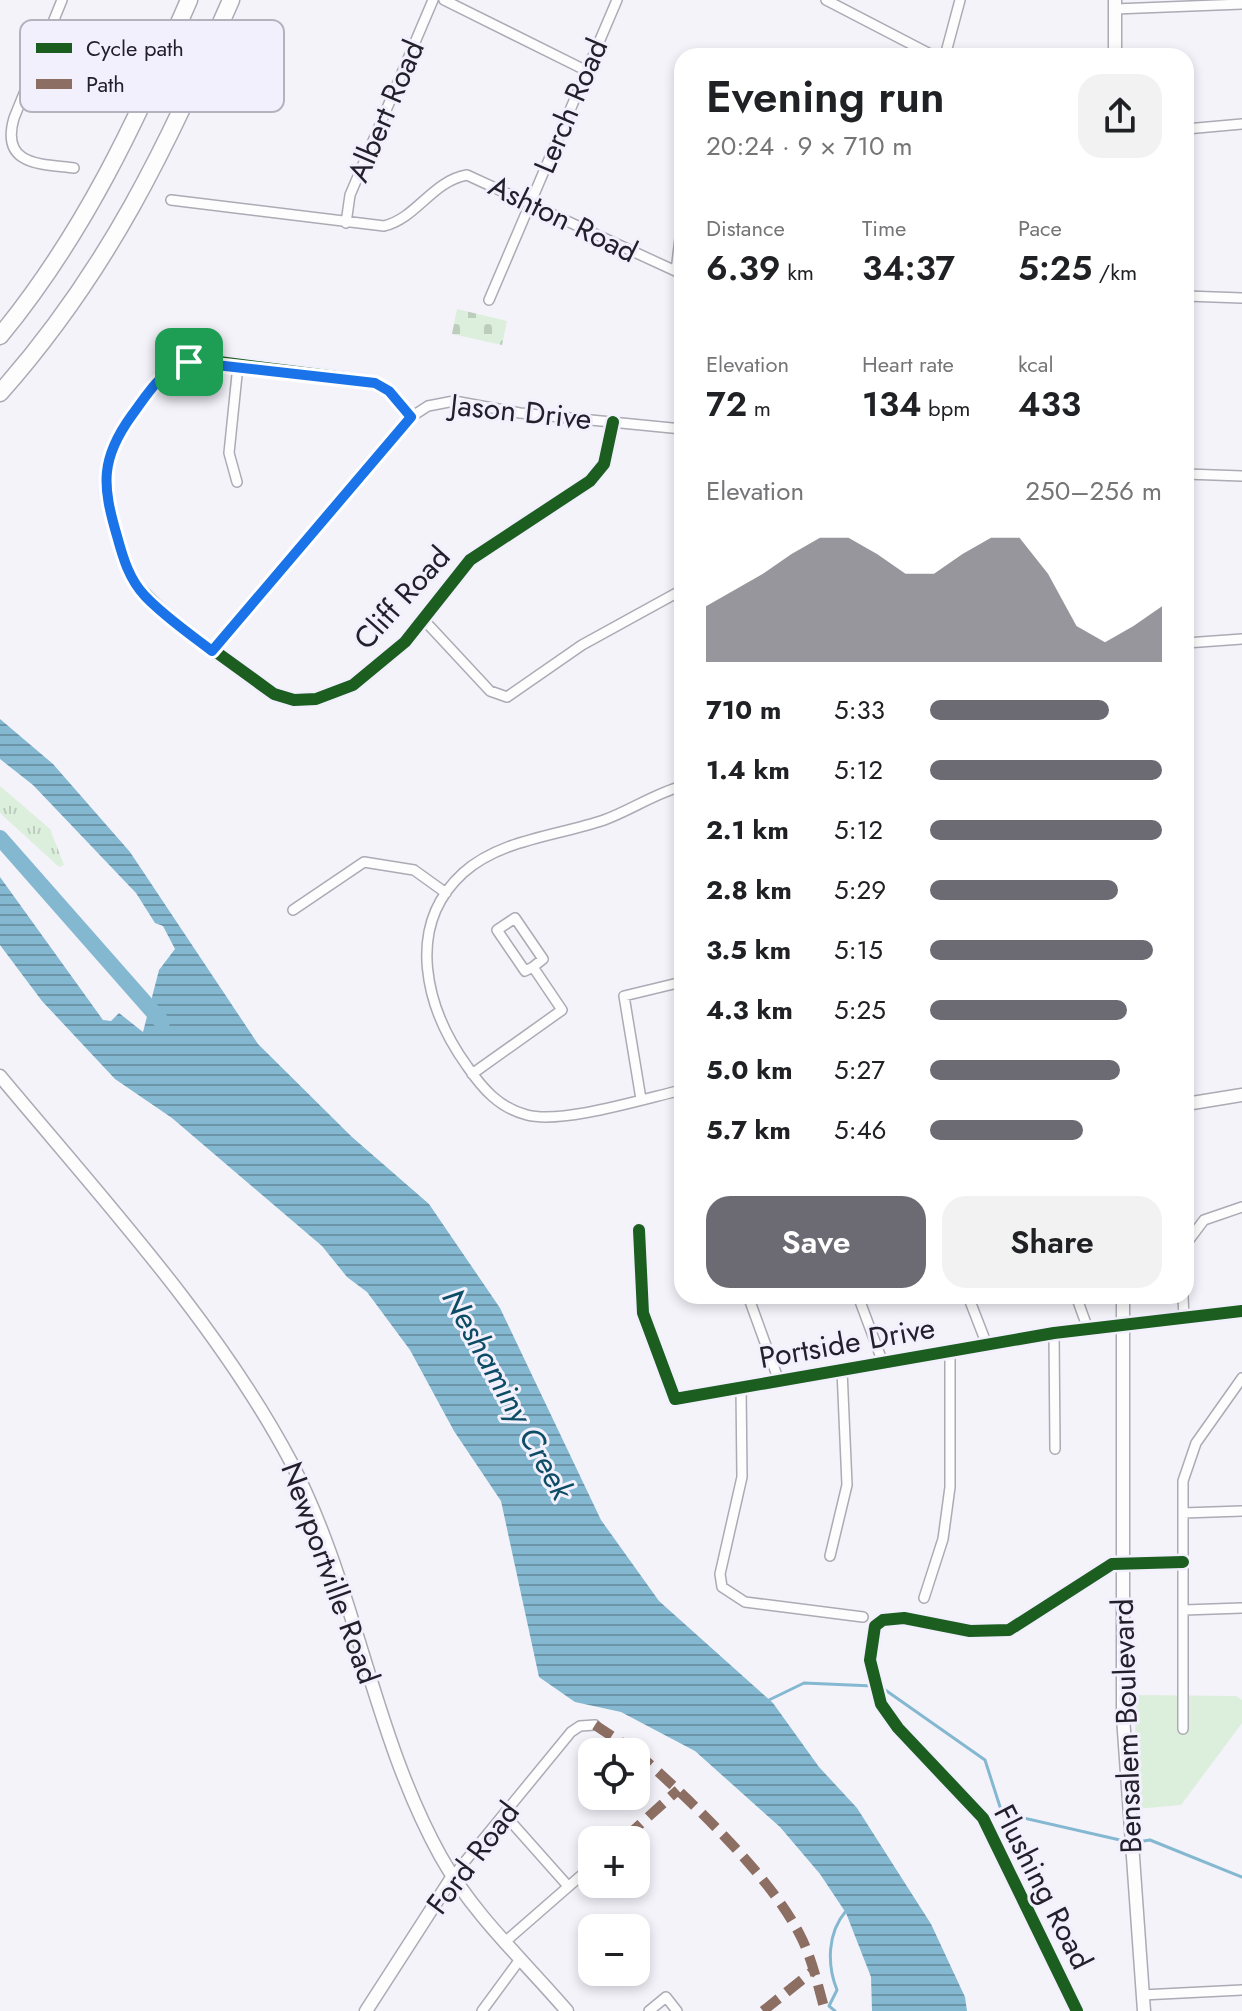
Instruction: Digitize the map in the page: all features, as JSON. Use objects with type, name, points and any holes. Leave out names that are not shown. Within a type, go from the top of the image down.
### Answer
[{"type":"highway","points":[[180,20],[189,0]]},
{"type":"highway","points":[[222,20],[231,0]]},
{"type":"highway","points":[[0,336],[48,273],[98,195],[141,112]]},
{"type":"highway","points":[[0,393],[60,320],[122,228],[161,158],[181,112]]},
{"type":"main road","points":[[1115,4],[1115,48]]},
{"type":"main road","name":"Newportville Road","points":[[0,1076],[195,1316],[242,1380],[283,1448],[315,1518],[409,1789],[453,1876],[567,2011]]},
{"type":"main road","points":[[1194,1103],[1242,1095]]},
{"type":"main road","name":"Bensalem Boulevard","points":[[1123,1304],[1123,1717],[1144,2011]]},
{"type":"main road","name":"Ford Road","points":[[366,2011],[453,1876]]},
{"type":"street","points":[[54,20],[62,0]]},
{"type":"street","name":"Albert Road","points":[[346,223],[350,195],[433,0]]},
{"type":"street","points":[[444,0],[587,71]]},
{"type":"street","name":"Lerch Road","points":[[489,300],[617,0]]},
{"type":"street","points":[[826,0],[919,48]]},
{"type":"street","points":[[947,48],[960,0]]},
{"type":"street","points":[[1115,4],[1242,4]]},
{"type":"street","points":[[20,104],[10,136],[14,151],[24,160],[74,168]]},
{"type":"street","points":[[1194,128],[1242,124]]},
{"type":"street","name":"Ashton Road","points":[[171,200],[346,223],[390,225],[445,183],[467,175],[674,270]]},
{"type":"street","points":[[1194,296],[1242,298]]},
{"type":"street","name":"Cliff Road","points":[[411,417],[389,391],[375,383],[238,365],[189,362],[166,372],[120,432],[106,470],[107,502],[129,574],[154,605],[274,694],[294,700],[341,693],[405,642],[470,560],[579,490],[598,473],[608,454],[613,422]]},
{"type":"street","points":[[237,482],[229,453],[238,365]]},
{"type":"street","name":"Jason Drive","points":[[411,417],[428,406],[454,401],[520,413],[674,428]]},
{"type":"street","points":[[212,651],[411,417]]},
{"type":"street","points":[[1194,474],[1242,476]]},
{"type":"street","points":[[423,619],[490,691],[507,697],[582,645],[674,594]]},
{"type":"street","points":[[1194,642],[1242,639]]},
{"type":"street","points":[[674,789],[601,821],[492,853],[467,870],[446,893],[431,925],[425,961],[435,1009],[472,1074],[502,1105],[529,1115],[557,1116],[674,1092]]},
{"type":"street","points":[[293,910],[364,862],[414,870],[446,893]]},
{"type":"street","points":[[515,918],[543,959],[533,967],[525,971],[497,930],[515,918]]},
{"type":"street","points":[[472,1074],[562,1010],[533,967]]},
{"type":"street","points":[[641,1099],[624,996],[674,984]]},
{"type":"street","points":[[1194,1233],[1204,1220],[1242,1207]]},
{"type":"street","name":"Portside Drive","points":[[639,1230],[643,1313],[675,1399],[1054,1333],[1242,1312]]},
{"type":"street","points":[[751,1304],[779,1381]]},
{"type":"street","points":[[861,1304],[883,1363]]},
{"type":"street","points":[[971,1304],[987,1345]]},
{"type":"street","points":[[1079,1304],[1088,1329]]},
{"type":"street","points":[[1183,1304],[1184,1320]]},
{"type":"street","points":[[1054,1333],[1055,1449]]},
{"type":"street","points":[[924,1598],[943,1539],[950,1487],[950,1351]]},
{"type":"street","points":[[830,1556],[847,1485],[842,1370]]},
{"type":"street","points":[[1183,1729],[1183,1481],[1191,1452],[1242,1378]]},
{"type":"street","points":[[741,1387],[742,1477],[720,1574],[722,1587],[745,1602],[863,1617]]},
{"type":"street","points":[[1183,1513],[1242,1511]]},
{"type":"street","name":"Flushing Road","points":[[1077,2011],[983,1818],[898,1728],[877,1694],[870,1638],[875,1626],[883,1620],[904,1618],[991,1633],[1009,1630],[1112,1564],[1183,1562]]},
{"type":"street","points":[[1184,1610],[1242,1608]]},
{"type":"street","name":"Ford Road","points":[[453,1876],[571,1732],[583,1725],[595,1725]]},
{"type":"street","points":[[504,1814],[568,1886]]},
{"type":"street","points":[[506,1941],[578,1878]]},
{"type":"street","points":[[482,2011],[521,1958]]},
{"type":"street","points":[[1142,1995],[1242,1990]]},
{"type":"street","points":[[649,2011],[666,1997],[677,2011]]},
{"type":"green space","points":[[457,309],[507,321],[502,345],[452,334]]},
{"type":"green space","points":[[0,786],[50,829],[64,865],[59,867],[0,813]]},
{"type":"green space","points":[[1135,1695],[1236,1696],[1242,1700],[1242,1723],[1181,1805],[1136,1809]]},
{"type":"water","points":[[0,719],[53,764],[130,852],[258,1044],[352,1137],[429,1204],[500,1308],[601,1520],[659,1601],[773,1703],[819,1767],[857,1808],[931,1924],[965,1997],[967,2011],[872,2011],[871,1977],[846,1913],[820,1874],[780,1827],[695,1751],[621,1712],[575,1702],[539,1677],[501,1501],[454,1431],[410,1350],[367,1292],[347,1277],[322,1246],[172,1118],[115,1079],[42,1001],[0,945],[0,877],[103,1020],[111,1021],[119,1013],[143,1032],[159,970],[175,949],[163,926],[155,923],[136,893],[33,785],[0,759]]},
{"type":"waterway","name":"Neshaminy Creek","points":[[0,838],[162,1022]]},
{"type":"waterway","points":[[769,1700],[804,1683],[873,1686]]},
{"type":"waterway","points":[[881,1687],[985,1760],[1002,1813],[1120,1840]]},
{"type":"waterway","points":[[1137,1842],[1150,1840],[1242,1877]]},
{"type":"waterway","points":[[835,2011],[829,2006],[837,1990],[830,1960],[832,1939],[846,1911]]},
{"type":"marked path","points":[[595,1725],[615,1738]]},
{"type":"marked path","points":[[650,1765],[703,1814],[769,1887],[800,1935],[825,2011]]},
{"type":"marked path","points":[[638,1826],[678,1790]]},
{"type":"marked path","points":[[763,2011],[813,1971]]},
{"type":"cycle path","points":[[411,417],[389,391],[368,381],[219,362],[182,364],[159,378],[120,432],[109,456],[105,484],[107,502],[125,564],[135,583],[172,620],[274,694],[294,700],[316,699],[353,685],[405,642],[470,560],[590,481],[604,464],[613,422]]},
{"type":"cycle path","points":[[639,1230],[643,1313],[675,1399],[1054,1333],[1242,1311]]},
{"type":"cycle path","points":[[1077,2011],[983,1818],[898,1728],[881,1704],[870,1660],[875,1626],[883,1620],[904,1618],[970,1631],[1009,1630],[1112,1564],[1183,1562]]},
{"type":"route","points":[[189,362],[219,362],[375,383],[389,391],[411,417],[212,651],[154,605],[129,574],[105,484],[109,456],[120,432],[159,378],[171,368],[189,362]]}]
